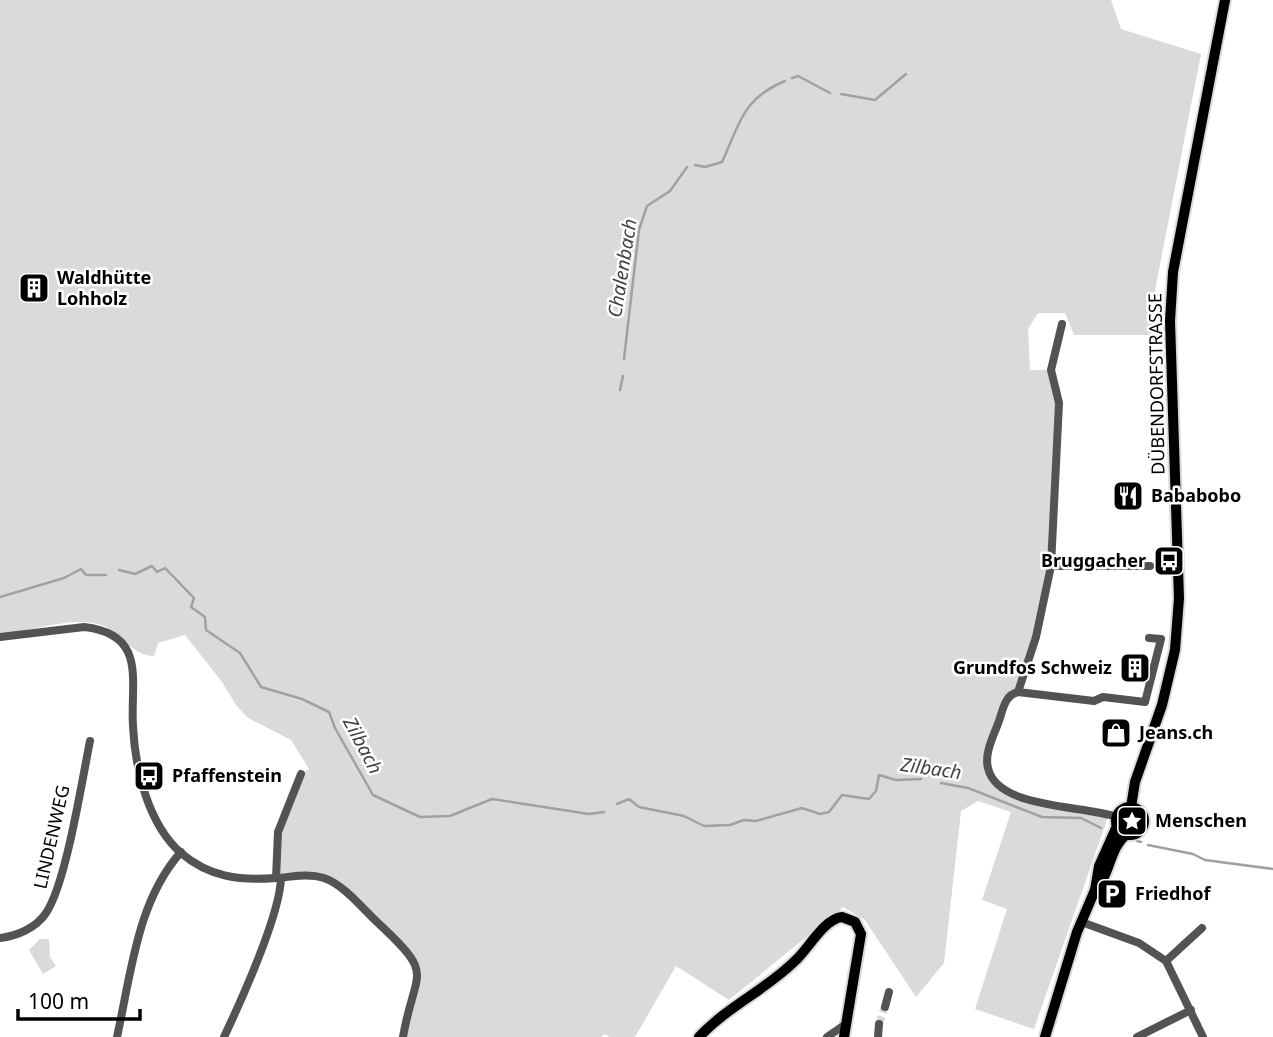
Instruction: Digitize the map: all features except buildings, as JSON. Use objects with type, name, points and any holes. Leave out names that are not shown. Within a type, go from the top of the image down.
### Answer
[{"type":"main road","name":"DÜBENDORFSTRASSE","points":[[1095,890],[1102,883],[1116,846],[1128,834],[1138,832],[1143,822],[1140,812],[1131,807],[1135,782],[1162,705],[1175,650],[1179,598],[1170,321],[1172,272],[1224,0]]},
{"type":"main road","points":[[1128,834],[1117,821],[1122,810],[1131,807]]},
{"type":"main road","name":"DÜBENDORFSTRASSE","points":[[1045,1037],[1069,962],[1076,955],[1095,890],[1099,866],[1117,821]]},
{"type":"main road","points":[[699,1037],[721,1015],[790,966],[830,922],[842,917],[855,922],[861,934],[843,1032]]},
{"type":"street","points":[[1018,692],[1036,637],[1051,566],[1059,403],[1051,370],[1062,324]]},
{"type":"street","points":[[1051,566],[1150,566]]},
{"type":"street","points":[[0,637],[84,627],[107,632],[122,643],[130,655],[135,675],[132,725],[138,765],[159,828],[181,852],[205,869],[227,877],[313,876],[329,880],[412,956],[418,972],[417,988],[402,1037]]},
{"type":"street","points":[[1117,821],[1018,797],[998,787],[987,766],[988,752],[1007,699],[1018,692],[1094,701],[1103,696],[1145,702],[1161,639],[1149,638]]},
{"type":"street","name":"LINDENWEG","points":[[0,938],[26,930],[42,919],[53,901],[90,741]]},
{"type":"street","points":[[224,1037],[260,950],[281,889],[278,832],[301,774]]},
{"type":"street","points":[[117,1037],[149,899],[162,874],[181,852]]},
{"type":"street","points":[[1086,920],[1139,943],[1166,961],[1203,1037]]},
{"type":"street","points":[[1166,961],[1202,928]]},
{"type":"street","points":[[885,1007],[889,992]]},
{"type":"street","points":[[1137,1037],[1191,1010]]},
{"type":"street","points":[[878,1037],[879,1024]]},
{"type":"street","points":[[827,1037],[843,1032]]},
{"type":"shaded area","points":[[0,0],[1111,0],[1121,29],[1201,54],[1155,290],[1156,335],[1074,335],[1065,313],[1038,313],[1028,329],[1030,370],[1051,370],[1059,403],[1051,566],[1018,692],[1007,699],[987,767],[1003,791],[1109,814],[1034,1029],[975,1009],[1007,909],[982,900],[1011,812],[978,801],[961,811],[944,963],[916,997],[865,920],[843,907],[729,1000],[676,966],[635,1037],[610,1037],[604,1034],[602,1037],[401,1037],[411,1005],[414,961],[329,880],[276,878],[278,832],[301,774],[309,769],[291,740],[248,718],[185,635],[158,643],[154,656],[134,649],[104,626],[93,623],[66,623],[0,634]]},
{"type":"shaded area","points":[[40,939],[49,939],[50,957],[56,966],[43,974],[29,950]]},
{"type":"waterway","name":"Chalenbach","points":[[841,94],[875,100],[906,74]]},
{"type":"waterway","name":"Chalenbach","points":[[792,78],[798,76],[830,93]]},
{"type":"waterway","name":"Chalenbach","points":[[695,165],[705,167],[722,162],[751,104],[785,81]]},
{"type":"waterway","name":"Chalenbach","points":[[624,359],[639,230],[647,206],[670,191],[687,167]]},
{"type":"waterway","name":"Chalenbach","points":[[620,390],[623,376]]},
{"type":"waterway","name":"Zilbach","points":[[119,570],[135,574],[152,566],[157,572],[165,568],[194,598],[191,607],[205,617],[206,630],[240,653],[261,687],[302,699],[329,712],[335,728],[373,795],[420,817],[450,816],[492,799],[589,814],[604,812]]},
{"type":"waterway","name":"Zilbach","points":[[0,597],[64,578],[81,569],[86,575],[106,575]]},
{"type":"waterway","name":"Zilbach","points":[[617,804],[629,799],[639,807],[684,816],[704,826],[730,825],[802,808],[820,814],[829,812],[842,795],[869,799],[876,791],[879,775],[896,780],[921,779]]},
{"type":"waterway","name":"Zilbach","points":[[941,783],[968,788],[1042,817],[1081,818],[1101,828]]},
{"type":"waterway","name":"Zilbach","points":[[1137,841],[1141,842]]},
{"type":"waterway","name":"Zilbach","points":[[1148,845],[1193,854],[1205,860],[1273,869]]},
{"type":"tunnel","points":[[879,1024],[885,1007]]},
{"type":"place","name":"Waldhütte Lohholz","points":[[34,288]]},
{"type":"place","name":"Bababobo","points":[[1128,496]]},
{"type":"place","name":"Bruggacher","points":[[1169,561]]},
{"type":"place","name":"Grundfos Schweiz","points":[[1135,668]]},
{"type":"place","name":"Jeans.ch","points":[[1116,733]]},
{"type":"place","name":"Pfaffenstein","points":[[149,776]]},
{"type":"place","name":"Menschen","points":[[1132,821]]},
{"type":"place","name":"Friedhof","points":[[1112,894]]}]
